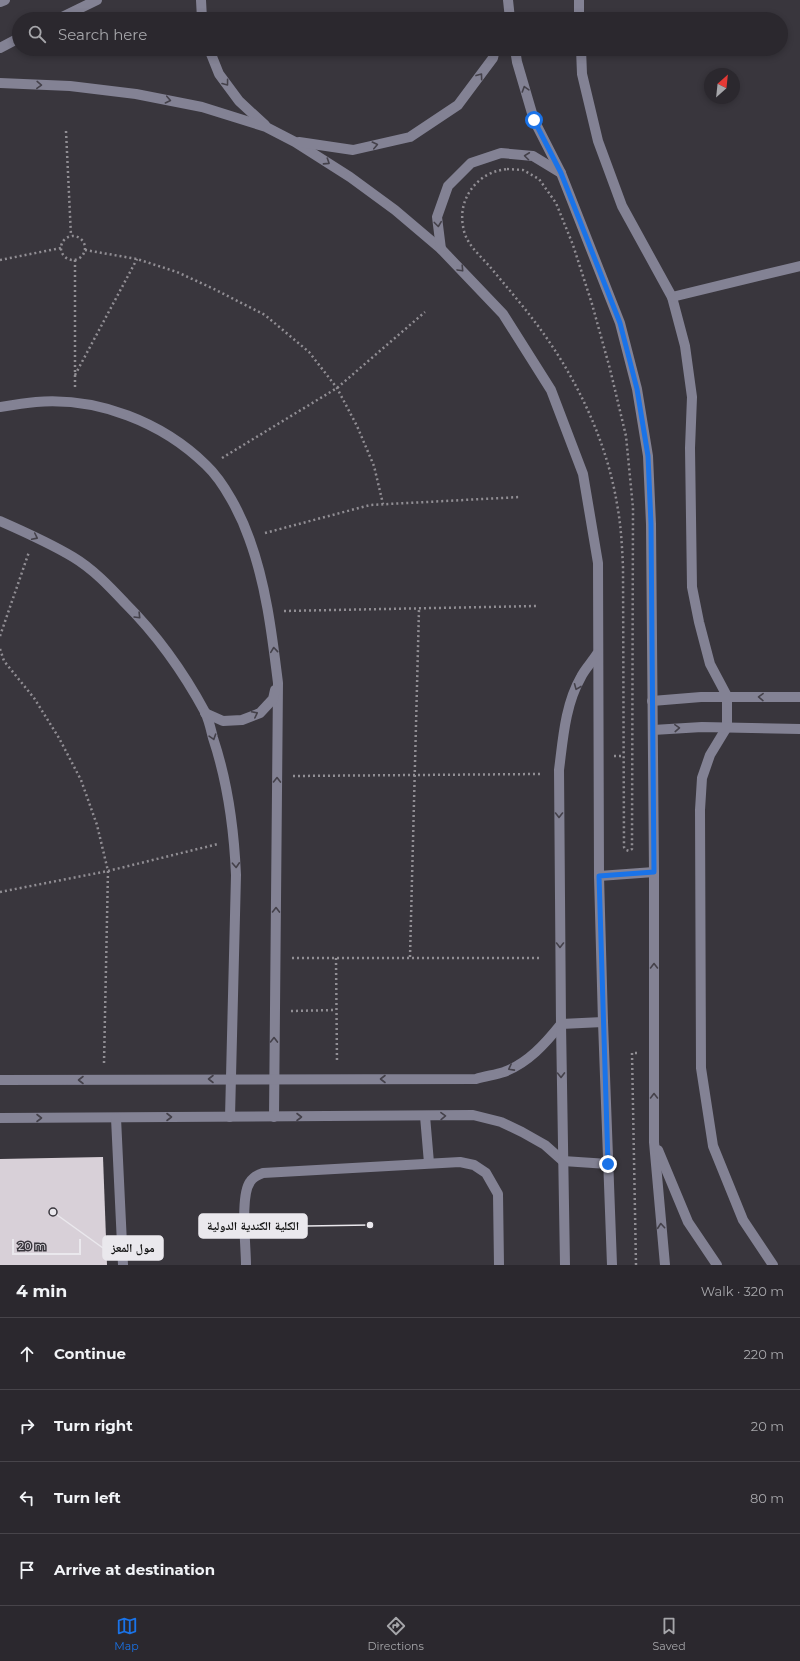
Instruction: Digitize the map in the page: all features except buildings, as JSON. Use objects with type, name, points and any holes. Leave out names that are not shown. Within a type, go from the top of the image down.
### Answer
[{"type":"street","points":[[0,2],[5,0]]},
{"type":"street","points":[[72,12],[97,0]]},
{"type":"street","points":[[201,0],[202,12]]},
{"type":"street","points":[[579,0],[579,12]]},
{"type":"street","points":[[505,12],[508,1]]},
{"type":"street","points":[[508,1],[509,12]]},
{"type":"street","points":[[0,48],[12,42]]},
{"type":"street","points":[[211,56],[219,74],[239,101],[266,127]]},
{"type":"street","points":[[295,142],[353,150],[410,137],[458,105],[493,56]]},
{"type":"street","points":[[516,56],[534,120],[561,173],[620,323],[637,389],[648,456],[651,524],[654,872],[654,1142],[665,1265]]},
{"type":"street","points":[[581,56],[582,74],[598,141],[622,206],[672,297],[685,346],[692,397],[690,448],[692,587],[710,664],[727,696],[727,727],[710,755],[702,778],[701,791],[701,1068],[713,1146],[742,1220],[773,1265]]},
{"type":"street","points":[[0,83],[70,86],[136,94],[202,108],[266,127],[295,142],[395,210],[441,249],[503,314],[551,390],[583,474],[598,563],[597,654],[599,876],[612,1265]]},
{"type":"street","points":[[441,249],[437,217],[448,186],[471,163],[501,153],[534,156],[561,173]]},
{"type":"street","points":[[672,297],[800,266]]},
{"type":"street","points":[[0,407],[36,402],[75,402],[113,410],[149,424],[182,444],[208,466],[232,500],[249,537],[262,582],[268,611],[278,683],[274,1117]]},
{"type":"street","points":[[0,521],[34,536],[74,557],[95,574],[142,620],[175,663],[205,713],[220,757],[229,798],[235,840],[236,875],[230,1117]]},
{"type":"street","points":[[565,1265],[560,1024],[559,770],[564,730],[570,703],[581,677],[597,654]]},
{"type":"street","points":[[205,713],[223,721],[242,720],[260,713],[273,699],[278,683]]},
{"type":"street","points":[[652,701],[727,696],[800,698]]},
{"type":"street","points":[[652,730],[727,727],[800,729]]},
{"type":"street","points":[[599,876],[654,872]]},
{"type":"street","points":[[560,1024],[603,1022]]},
{"type":"street","points":[[0,1080],[476,1078],[504,1072],[526,1060],[545,1044],[560,1024]]},
{"type":"street","points":[[0,1118],[472,1115],[501,1122],[522,1132],[545,1145],[563,1161],[608,1164]]},
{"type":"street","points":[[425,1116],[429,1163]]},
{"type":"street","points":[[116,1118],[123,1265]]},
{"type":"street","points":[[654,1142],[688,1222],[717,1265]]},
{"type":"street","points":[[246,1265],[245,1198],[249,1182],[255,1176],[262,1173],[460,1162],[474,1165],[486,1173],[494,1184],[498,1194],[499,1265]]},
{"type":"path","points":[[66,131],[71,236]]},
{"type":"path","points":[[71,236],[80,238],[85,246],[83,255],[75,260],[65,256],[61,248],[62,243],[66,238],[71,236]]},
{"type":"path","points":[[0,260],[61,248]]},
{"type":"path","points":[[85,250],[137,259],[195,280],[265,316],[309,352],[337,388],[357,426],[374,466],[383,504]]},
{"type":"path","points":[[74,376],[137,259]]},
{"type":"path","points":[[75,260],[75,402]]},
{"type":"path","points":[[208,466],[337,388],[425,312]]},
{"type":"path","points":[[249,537],[355,508],[383,504],[520,497]]},
{"type":"path","points":[[0,636],[34,536]]},
{"type":"path","points":[[268,611],[536,606]]},
{"type":"path","points":[[410,957],[419,609]]},
{"type":"path","points":[[0,649],[4,661],[34,698],[59,738],[81,780],[97,825],[108,870],[104,1079]]},
{"type":"path","points":[[277,776],[540,774]]},
{"type":"path","points":[[0,892],[108,870],[235,840]]},
{"type":"path","points":[[275,958],[541,958]]},
{"type":"path","points":[[336,958],[337,1079]]},
{"type":"path","points":[[275,1012],[336,1010]]},
{"type":"path","points":[[636,1265],[632,1053],[654,1053]]},
{"type":"place","name":"مول المعز","points":[[53,1212]]},
{"type":"place","name":"الكلية الكندية الدولية","points":[[370,1225]]},
{"type":"route","points":[[534,120],[561,173],[620,323],[637,389],[648,456],[651,524],[654,872],[599,876],[608,1164]]}]
